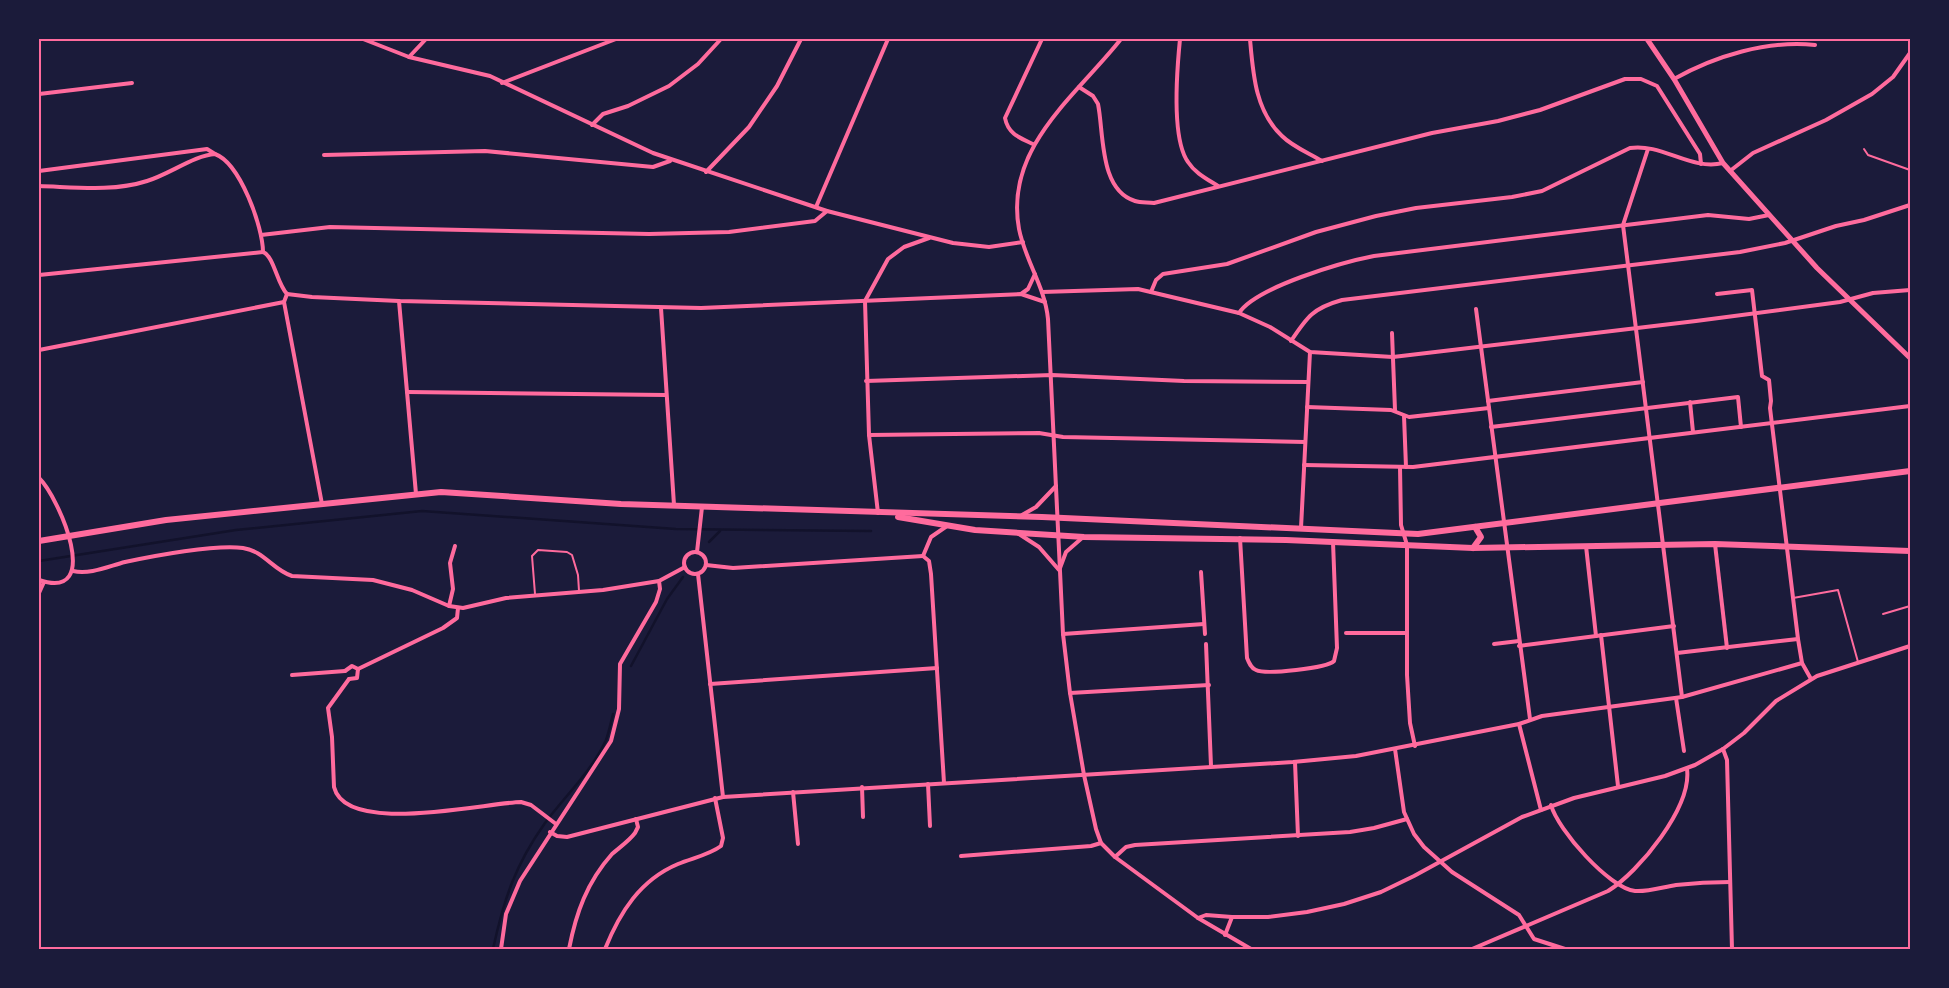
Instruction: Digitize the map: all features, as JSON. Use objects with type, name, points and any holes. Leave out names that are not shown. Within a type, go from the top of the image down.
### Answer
[{"type":"main road","points":[[887,514],[1020,516],[1404,534],[1503,524],[1659,502],[1910,471]]},
{"type":"main road","points":[[39,541],[166,520],[416,494],[459,492],[574,502],[878,513],[947,526],[1057,536],[1240,538],[1473,548],[1715,544],[1910,551]]},
{"type":"main road","points":[[1473,548],[1481,537],[1475,527]]},
{"type":"street","points":[[363,39],[409,57],[490,76],[592,125],[671,160],[827,211],[953,243],[990,247],[1023,242]]},
{"type":"street","points":[[409,57],[426,39]]},
{"type":"street","points":[[502,83],[616,39]]},
{"type":"street","points":[[592,125],[603,114],[628,106],[669,86],[698,64],[721,39]]},
{"type":"street","points":[[706,172],[749,127],[777,86],[801,39]]},
{"type":"street","points":[[816,207],[888,39]]},
{"type":"street","points":[[1033,144],[1016,136],[1007,128],[1005,118],[1042,39]]},
{"type":"street","points":[[1122,39],[1079,87],[1033,144],[1021,173],[1017,195],[1018,222],[1023,242],[1046,302],[1052,375],[1059,570],[1063,634],[1070,693],[1084,774],[1101,843],[1115,857],[1198,918],[1251,949]]},
{"type":"street","points":[[1180,39],[1178,88],[1180,146],[1188,163],[1199,174],[1218,186]]},
{"type":"street","points":[[1250,39],[1255,84],[1262,108],[1270,122],[1282,137],[1322,160]]},
{"type":"street","points":[[1647,39],[1674,79],[1723,163],[1849,301],[1910,358]]},
{"type":"street","points":[[1674,79],[1708,61],[1732,55],[1797,44],[1815,45]]},
{"type":"street","points":[[1730,171],[1753,153],[1826,120],[1872,94],[1893,77],[1910,53]]},
{"type":"street","points":[[1079,87],[1093,96],[1098,104],[1104,160],[1120,192],[1134,201],[1154,203],[1432,132],[1498,121],[1540,110],[1625,79],[1646,81],[1661,91],[1700,154],[1701,164]]},
{"type":"street","points":[[39,94],[132,83]]},
{"type":"street","points":[[1151,292],[1156,280],[1163,274],[1227,264],[1323,230],[1384,214],[1416,208],[1512,198],[1542,191],[1630,148],[1648,149],[1701,164],[1723,163]]},
{"type":"street","points":[[39,171],[211,149],[215,154],[230,163],[238,175],[262,235],[262,252]]},
{"type":"street","points":[[1648,149],[1623,224],[1682,697]]},
{"type":"street","points":[[324,155],[485,150],[653,167],[671,160]]},
{"type":"street","points":[[39,186],[121,187],[146,182],[204,156],[215,154]]},
{"type":"street","points":[[1291,341],[1309,315],[1323,306],[1342,300],[1740,252],[1793,241],[1836,226],[1864,220],[1910,205]]},
{"type":"street","points":[[262,235],[330,228],[649,234],[729,232],[815,221],[827,211]]},
{"type":"street","points":[[1239,313],[1250,302],[1292,280],[1353,260],[1623,224],[1708,215],[1749,219],[1770,215]]},
{"type":"street","points":[[878,513],[866,380],[865,301],[888,259],[904,247],[930,237]]},
{"type":"street","points":[[39,275],[262,252],[270,259],[282,288],[287,294],[312,298],[661,308],[1021,294],[1046,302]]},
{"type":"street","points":[[1021,294],[1028,289],[1035,274]]},
{"type":"street","points":[[1042,292],[1124,288],[1151,292],[1239,313],[1270,326],[1310,352],[1393,357],[1849,301],[1873,293],[1910,290]]},
{"type":"street","points":[[1717,294],[1752,290],[1762,376],[1769,380],[1779,487],[1798,639],[1802,663],[1811,679]]},
{"type":"street","points":[[287,294],[284,302],[322,504]]},
{"type":"street","points":[[399,301],[416,494]]},
{"type":"street","points":[[39,350],[284,302]]},
{"type":"street","points":[[661,308],[674,506]]},
{"type":"street","points":[[1476,309],[1506,548],[1530,718]]},
{"type":"street","points":[[1392,333],[1394,410]]},
{"type":"street","points":[[1302,528],[1310,352]]},
{"type":"street","points":[[866,380],[1052,375],[1184,381],[1308,382]]},
{"type":"street","points":[[1488,401],[1643,382]]},
{"type":"street","points":[[407,392],[666,396]]},
{"type":"street","points":[[1492,427],[1738,397],[1741,427]]},
{"type":"street","points":[[1690,402],[1693,432]]},
{"type":"street","points":[[1304,465],[1406,467],[1910,406]]},
{"type":"street","points":[[1307,407],[1394,410],[1404,416],[1489,408]]},
{"type":"street","points":[[1404,416],[1406,467]]},
{"type":"street","points":[[870,435],[1039,433],[1054,436],[1305,442]]},
{"type":"street","points":[[1400,467],[1401,525],[1407,545],[1406,633],[1409,706],[1415,746]]},
{"type":"street","points":[[39,478],[56,501],[68,536],[74,563],[70,578],[62,584],[52,585],[41,581],[39,593]]},
{"type":"street","points":[[1020,516],[1036,507],[1056,486]]},
{"type":"street","points":[[697,552],[702,507]]},
{"type":"street","points":[[922,556],[931,537],[947,526]]},
{"type":"street","points":[[1017,533],[1039,546],[1059,570]]},
{"type":"street","points":[[1059,570],[1066,552],[1074,543],[1084,537]]},
{"type":"street","points":[[1240,538],[1247,658],[1251,666],[1261,671],[1323,667],[1331,664],[1336,658],[1333,542]]},
{"type":"street","points":[[1715,544],[1727,648]]},
{"type":"street","points":[[450,606],[453,589],[450,564],[455,546]]},
{"type":"street","points":[[1586,546],[1596,636]]},
{"type":"street","points":[[73,571],[86,572],[128,562],[222,547],[240,548],[262,555],[280,570],[292,576],[373,580],[412,590],[458,608],[506,598],[579,592],[659,581],[685,567]]},
{"type":"street","points":[[697,552],[704,557],[706,565],[698,574],[690,573],[685,567],[684,561],[688,555],[697,552]]},
{"type":"street","points":[[706,565],[733,568],[922,556],[930,564],[944,782]]},
{"type":"street","points":[[1201,572],[1205,634]]},
{"type":"street","points":[[698,574],[723,797]]},
{"type":"street","points":[[500,949],[506,914],[512,897],[554,822],[611,741],[619,709],[620,664],[656,602],[660,589],[659,581]]},
{"type":"street","points":[[358,670],[443,628],[456,618],[458,608]]},
{"type":"street","points":[[1063,634],[1204,624]]},
{"type":"street","points":[[1494,644],[1519,644],[1674,626]]},
{"type":"street","points":[[1346,633],[1406,633]]},
{"type":"street","points":[[1601,635],[1618,786]]},
{"type":"street","points":[[1677,653],[1798,639]]},
{"type":"street","points":[[1206,644],[1212,766]]},
{"type":"street","points":[[1198,918],[1206,915],[1232,917],[1286,915],[1344,904],[1394,886],[1504,825],[1552,805],[1687,768],[1723,749],[1776,701],[1811,679],[1826,671],[1910,646]]},
{"type":"street","points":[[550,832],[560,837],[567,836],[723,797],[1295,762],[1395,749],[1519,724],[1530,718],[1682,697],[1802,663]]},
{"type":"street","points":[[292,675],[345,671],[352,666],[358,670]]},
{"type":"street","points":[[710,684],[937,668]]},
{"type":"street","points":[[358,670],[357,678],[348,679],[328,708],[332,737],[334,786],[336,795],[346,804],[399,815],[521,802],[528,804],[554,822]]},
{"type":"street","points":[[345,671],[348,679]]},
{"type":"street","points":[[1070,693],[1209,684]]},
{"type":"street","points":[[1676,698],[1684,751]]},
{"type":"street","points":[[1519,724],[1541,810]]},
{"type":"street","points":[[1395,749],[1401,794],[1407,819],[1419,841],[1438,862],[1519,915],[1531,936],[1538,941],[1565,949]]},
{"type":"street","points":[[1723,749],[1726,760],[1732,949]]},
{"type":"street","points":[[1295,762],[1298,836]]},
{"type":"street","points":[[1472,949],[1527,927],[1620,884],[1645,859],[1664,832],[1684,791],[1687,768]]},
{"type":"street","points":[[928,784],[930,826]]},
{"type":"street","points":[[862,787],[863,817]]},
{"type":"street","points":[[793,792],[798,844]]},
{"type":"street","points":[[605,949],[623,911],[644,886],[666,869],[720,846],[723,838],[715,798]]},
{"type":"street","points":[[1552,805],[1556,818],[1575,845],[1594,864],[1620,884],[1637,891],[1690,884],[1730,882]]},
{"type":"street","points":[[569,949],[577,913],[585,892],[606,861],[635,833],[638,827],[636,819]]},
{"type":"street","points":[[1115,857],[1126,847],[1135,845],[1298,836],[1364,830],[1407,819]]},
{"type":"street","points":[[961,856],[1091,846],[1101,843]]},
{"type":"street","points":[[1224,934],[1232,917]]},
{"type":"lane","points":[[1864,148],[1868,156],[1910,170]]},
{"type":"lane","points":[[535,595],[532,556],[538,550],[566,552],[572,555],[578,575],[579,592]]},
{"type":"lane","points":[[1793,598],[1838,590],[1858,662]]},
{"type":"lane","points":[[1883,614],[1910,606]]},
{"type":"waterway","points":[[39,561],[236,530],[422,511],[676,529],[871,531]]},
{"type":"waterway","points":[[709,542],[720,531]]},
{"type":"waterway","points":[[631,666],[667,599],[683,577]]},
{"type":"waterway","points":[[493,949],[506,898],[518,868],[545,823],[578,783],[600,751],[606,740],[613,714]]}]
